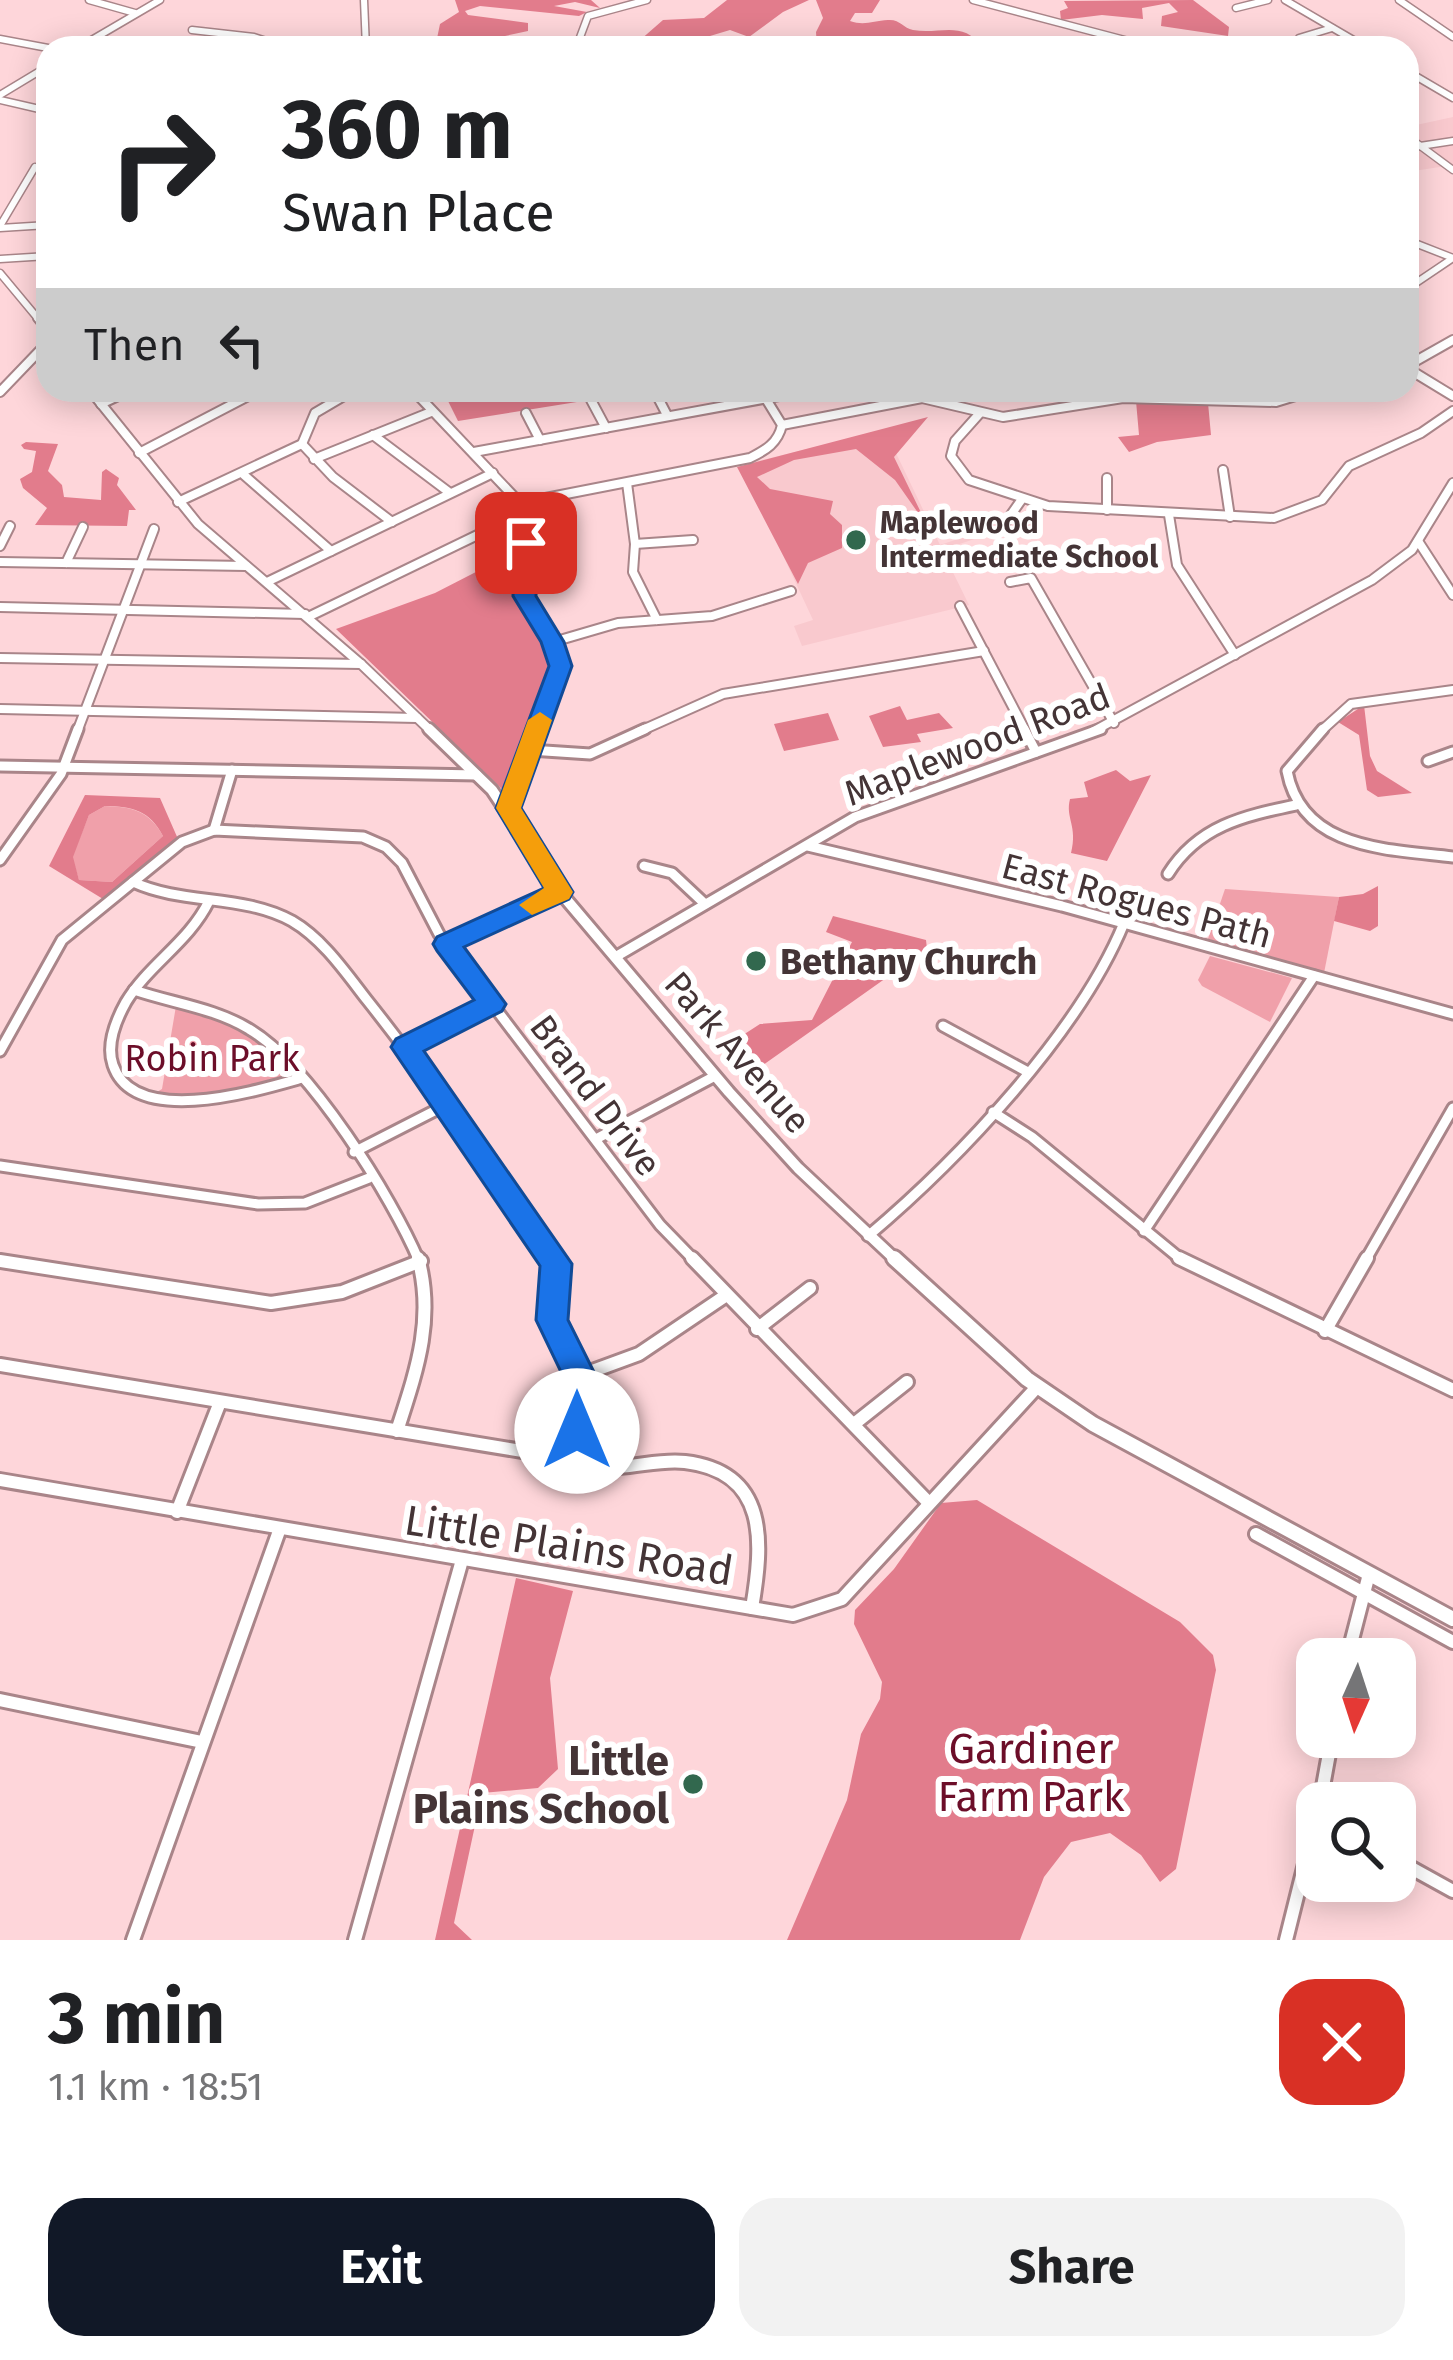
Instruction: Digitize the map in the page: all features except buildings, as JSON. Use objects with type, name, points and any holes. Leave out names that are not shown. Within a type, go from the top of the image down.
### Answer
[{"type":"main road","points":[[0,98],[36,108]]},
{"type":"main road","points":[[1419,146],[1453,141]]},
{"type":"main road","points":[[0,273],[36,316]]},
{"type":"main road","points":[[0,392],[36,354]]},
{"type":"main road","name":"Park Avenue","points":[[100,404],[178,502],[361,664],[508,808],[560,892],[798,1168],[1037,1387],[1093,1424],[1453,1619]]},
{"type":"street","points":[[88,0],[138,13]]},
{"type":"street","points":[[99,36],[160,0]]},
{"type":"street","points":[[364,0],[366,36]]},
{"type":"street","points":[[577,36],[588,16],[647,0]]},
{"type":"street","points":[[973,0],[1110,36]]},
{"type":"street","points":[[1235,8],[1268,0]]},
{"type":"street","points":[[1285,0],[1345,36]]},
{"type":"street","points":[[1402,2],[1415,0]]},
{"type":"street","points":[[1402,2],[1453,37]]},
{"type":"street","points":[[1305,36],[1331,28]]},
{"type":"street","points":[[192,30],[245,36]]},
{"type":"street","points":[[0,39],[36,46]]},
{"type":"street","points":[[0,98],[36,74]]},
{"type":"street","points":[[1419,78],[1453,98]]},
{"type":"street","points":[[1419,144],[1453,170]]},
{"type":"street","points":[[0,227],[34,167]]},
{"type":"street","points":[[0,227],[36,226]]},
{"type":"street","points":[[1419,245],[1453,258]]},
{"type":"street","points":[[0,259],[36,257]]},
{"type":"street","points":[[1419,280],[1453,258]]},
{"type":"street","points":[[1419,360],[1453,340]]},
{"type":"street","points":[[1419,375],[1453,396]]},
{"type":"street","points":[[100,404],[104,402]]},
{"type":"street","points":[[140,453],[237,402]]},
{"type":"street","points":[[178,502],[302,444],[315,413],[334,402]]},
{"type":"street","points":[[423,402],[522,508],[524,596],[559,655],[559,680],[508,808]]},
{"type":"street","points":[[592,402],[606,428]]},
{"type":"street","points":[[660,402],[667,416]]},
{"type":"street","points":[[474,452],[748,402]]},
{"type":"street","points":[[768,402],[782,425]]},
{"type":"street","points":[[782,425],[901,402]]},
{"type":"street","points":[[937,402],[1018,416],[1100,402]]},
{"type":"street","points":[[1248,402],[1276,402]]},
{"type":"street","points":[[980,413],[955,441],[954,463],[970,480],[1022,500],[1107,510],[1274,518],[1322,500],[1349,466],[1420,433],[1453,411]]},
{"type":"street","points":[[314,459],[431,412]]},
{"type":"street","points":[[526,413],[541,440]]},
{"type":"street","points":[[0,608],[307,615],[563,491],[750,458],[775,443],[782,425]]},
{"type":"street","points":[[373,436],[450,494]]},
{"type":"street","points":[[302,444],[392,522]]},
{"type":"street","points":[[1223,470],[1230,517]]},
{"type":"street","points":[[267,582],[493,473]]},
{"type":"street","points":[[244,475],[268,502],[331,551]]},
{"type":"street","points":[[1107,478],[1107,510]]},
{"type":"street","points":[[627,483],[635,544],[633,572],[657,620]]},
{"type":"street","name":"Maplewood Road","points":[[617,956],[841,825],[885,803],[1114,723],[1390,569],[1418,541],[1453,484]]},
{"type":"street","points":[[1004,526],[1022,500]]},
{"type":"street","points":[[1169,514],[1177,565],[1235,655]]},
{"type":"street","points":[[0,547],[10,526]]},
{"type":"street","points":[[66,563],[82,527]]},
{"type":"street","points":[[0,860],[65,767],[154,529]]},
{"type":"street","points":[[635,544],[693,540]]},
{"type":"street","points":[[1418,541],[1453,596]]},
{"type":"street","points":[[0,562],[246,566]]},
{"type":"street","points":[[1010,582],[1031,578],[1114,723]]},
{"type":"street","points":[[553,642],[598,627],[712,616],[791,591]]},
{"type":"street","points":[[960,606],[1036,752]]},
{"type":"street","points":[[530,750],[590,754],[722,694],[984,651]]},
{"type":"street","points":[[0,658],[361,664]]},
{"type":"street","points":[[1453,690],[1370,698],[1337,712],[1291,763],[1287,784],[1296,805],[1314,822],[1345,838],[1453,857]]},
{"type":"street","points":[[0,710],[417,718]]},
{"type":"street","points":[[1428,761],[1453,752]]},
{"type":"street","points":[[0,766],[477,775]]},
{"type":"street","points":[[0,1051],[62,940],[182,842],[214,830],[232,770]]},
{"type":"street","points":[[1168,874],[1190,841],[1204,831],[1296,805]]},
{"type":"street","points":[[841,825],[833,840],[847,855]]},
{"type":"street","name":"Brand Drive","points":[[214,830],[363,837],[386,848],[402,863],[446,944],[660,1225],[929,1503]]},
{"type":"street","name":"East Rogues Path","points":[[806,845],[1124,923],[1453,1014]]},
{"type":"street","points":[[644,866],[672,873],[705,904]]},
{"type":"street","points":[[133,882],[161,895],[272,913],[313,934],[406,1047],[556,1264],[552,1320],[579,1376],[573,1459]]},
{"type":"street","points":[[446,944],[560,892]]},
{"type":"street","points":[[208,901],[193,934],[134,990],[112,1042],[114,1073],[124,1087],[146,1096],[203,1100],[302,1078]]},
{"type":"street","points":[[868,1235],[942,1173],[993,1112],[1097,980],[1124,923]]},
{"type":"street","points":[[1144,1231],[1314,976]]},
{"type":"street","points":[[134,990],[248,1028],[282,1050],[354,1152],[422,1261],[430,1312],[397,1431]]},
{"type":"street","points":[[406,1047],[492,1004]]},
{"type":"street","points":[[943,1026],[1026,1071]]},
{"type":"street","points":[[596,1139],[715,1076]]},
{"type":"street","points":[[354,1152],[446,1105]]},
{"type":"street","points":[[1324,1331],[1453,1108]]},
{"type":"street","points":[[993,1112],[1032,1137],[1181,1260],[1453,1390]]},
{"type":"street","points":[[0,1166],[258,1204],[324,1198],[369,1178]]},
{"type":"street","points":[[0,1261],[284,1303],[342,1292],[422,1261]]},
{"type":"street","points":[[758,1329],[810,1288]]},
{"type":"street","points":[[579,1376],[657,1347],[725,1296]]},
{"type":"street","points":[[0,1365],[619,1467],[678,1461],[711,1468],[742,1488],[760,1522],[752,1608]]},
{"type":"street","points":[[854,1424],[907,1382]]},
{"type":"street","name":"Little Plains Road","points":[[0,1480],[794,1616],[842,1599],[1037,1387]]},
{"type":"street","points":[[177,1512],[220,1402]]},
{"type":"street","points":[[133,1940],[279,1531]]},
{"type":"street","points":[[1256,1534],[1453,1642]]},
{"type":"street","points":[[355,1940],[462,1560]]},
{"type":"street","points":[[1353,1638],[1369,1574]]},
{"type":"street","points":[[0,1700],[202,1742]]},
{"type":"street","points":[[1416,1871],[1453,1891]]},
{"type":"street","points":[[1286,1940],[1296,1901]]},
{"type":"shaded area","points":[[1453,117],[1453,165],[1419,170],[1419,124]]},
{"type":"shaded area","name":"Maplewood Intermediate School","points":[[885,430],[940,545],[985,530],[989,534],[942,550],[969,605],[802,646],[794,626],[813,620],[741,465]]},
{"type":"green space","points":[[455,0],[591,0],[600,8],[575,2],[554,6],[587,12],[579,16],[480,6],[465,11],[528,23],[528,31],[505,36],[438,36],[440,24],[459,12]]},
{"type":"green space","points":[[727,0],[809,0],[750,36],[730,30],[710,36],[645,36],[663,20],[704,18]]},
{"type":"green space","points":[[816,0],[880,0],[872,13],[855,13],[850,21],[892,20],[913,30],[959,31],[970,36],[816,36],[823,18]]},
{"type":"green space","points":[[1193,0],[1229,27],[1228,36],[1161,26],[1162,16],[1178,12],[1169,3],[1142,8],[1143,19],[1102,15],[1061,20],[1060,11],[1068,8],[1064,1]]},
{"type":"green space","points":[[448,402],[577,402],[458,421]]},
{"type":"green space","points":[[1136,402],[1208,403],[1211,435],[1157,442],[1129,452],[1118,437],[1139,435]]},
{"type":"green space","points":[[928,417],[894,457],[928,527],[895,480],[856,449],[794,460],[757,477],[770,489],[833,501],[830,514],[842,525],[842,548],[808,563],[798,584],[737,467]]},
{"type":"green space","points":[[58,444],[48,471],[62,485],[64,497],[101,500],[102,472],[106,469],[119,478],[117,485],[136,510],[129,510],[127,526],[35,525],[47,508],[23,488],[20,479],[32,472],[36,451],[24,449],[21,445]]},
{"type":"green space","points":[[509,555],[516,585],[553,664],[524,730],[506,793],[336,629],[435,593]]},
{"type":"green space","points":[[1364,705],[1370,756],[1377,771],[1412,793],[1378,797],[1367,790],[1359,735],[1338,722]]},
{"type":"green space","points":[[900,706],[907,720],[939,713],[953,728],[917,734],[921,742],[883,747],[869,716]]},
{"type":"green space","points":[[828,713],[839,740],[784,751],[774,724]]},
{"type":"green space","points":[[1116,770],[1130,781],[1151,775],[1107,861],[1071,853],[1070,799],[1088,797],[1084,782]]},
{"type":"green space","points":[[85,795],[160,798],[178,839],[103,899],[49,866]],"holes":[[[105,806],[146,816],[163,836],[112,882],[79,880],[73,857],[89,815]]]},
{"type":"green space","points":[[105,806],[139,812],[163,836],[112,882],[79,880],[72,857],[89,815]]},
{"type":"green space","points":[[1378,886],[1378,926],[1370,931],[1334,921],[1339,897],[1363,894]]},
{"type":"green space","points":[[1225,889],[1339,897],[1324,973],[1208,939]]},
{"type":"green space","points":[[833,916],[926,940],[927,949],[742,1080],[726,1046],[760,1024],[812,1020],[852,942],[826,932]]},
{"type":"green space","points":[[1210,956],[1292,978],[1270,1022],[1202,986],[1198,980]]},
{"type":"green space","name":"Robin Park","points":[[176,1006],[245,1030],[302,1078],[216,1099],[150,1096],[162,1089]]},
{"type":"green space","name":"Gardiner Farm Park","points":[[977,1500],[1180,1622],[1213,1655],[1216,1670],[1176,1869],[1160,1882],[1141,1855],[1110,1833],[1071,1842],[1044,1877],[1020,1940],[787,1940],[847,1800],[861,1734],[880,1699],[882,1682],[854,1624],[855,1610],[894,1569],[941,1503]]},
{"type":"green space","points":[[516,1578],[573,1591],[550,1678],[558,1769],[538,1788],[482,1793],[454,1923],[472,1940],[435,1940]]},
{"type":"slow traffic","points":[[532,905],[560,892],[508,808],[540,720]]},
{"type":"place","name":"Maplewood Intermediate School","points":[[856,540]]},
{"type":"place","name":"Bethany Church","points":[[756,961]]},
{"type":"place","name":"Little Plains School","points":[[693,1784]]},
{"type":"route","points":[[526,543],[524,596],[553,642],[561,666],[508,808],[560,892],[446,944],[492,1004],[406,1047],[556,1264],[552,1320],[579,1376],[577,1431]]}]
